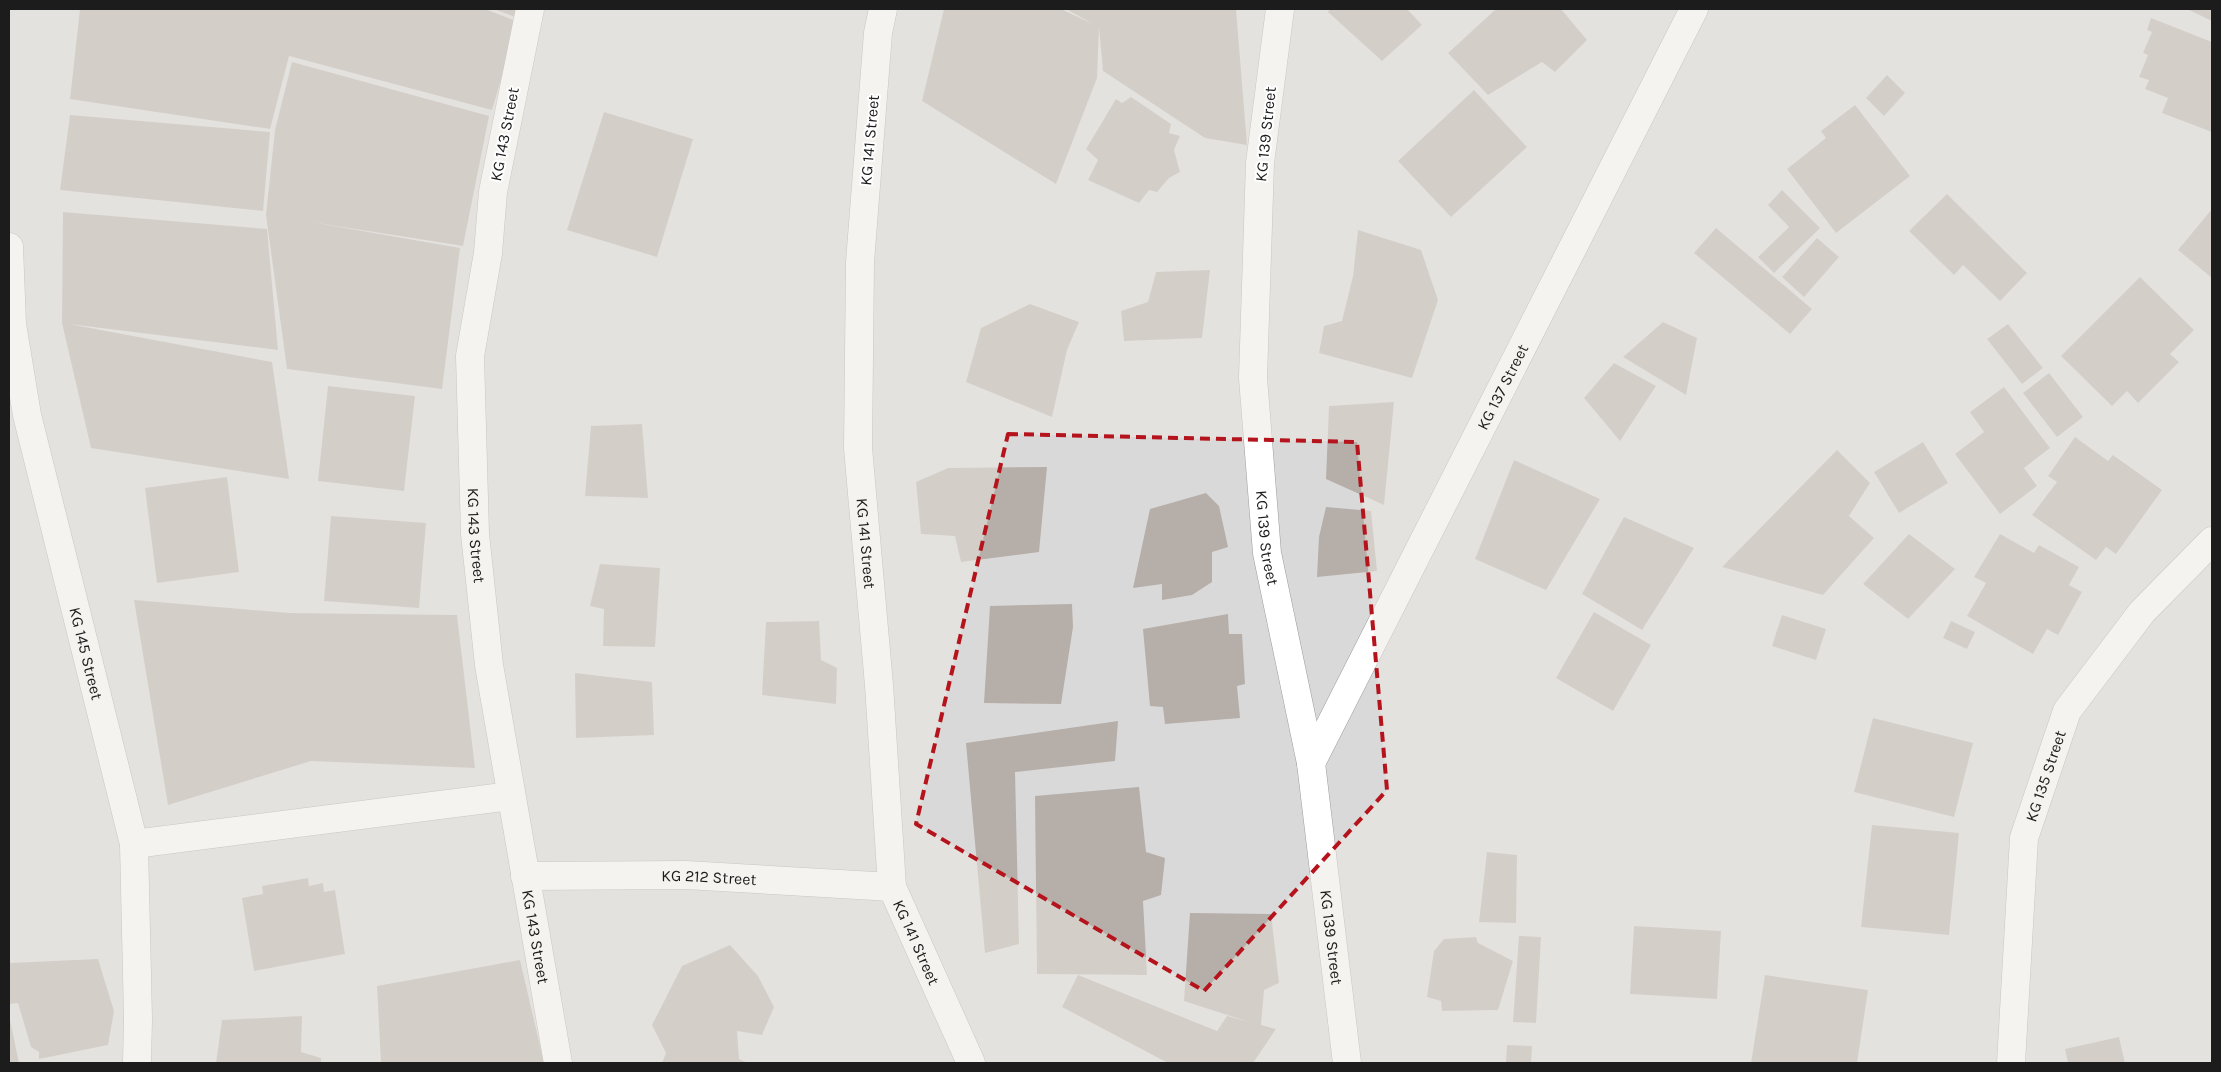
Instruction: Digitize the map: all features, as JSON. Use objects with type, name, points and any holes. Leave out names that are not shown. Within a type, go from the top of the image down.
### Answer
[{"type":"street","name":"KG 143 Street","points":[[530,9],[493,192],[488,253],[470,356],[474,534],[489,665],[558,1063]]},
{"type":"street","name":"KG 141 Street","points":[[883,9],[878,33],[860,262],[858,448],[879,685],[892,888],[971,1063]]},
{"type":"street","name":"KG 139 Street","points":[[1280,9],[1260,163],[1253,378],[1267,553],[1311,763],[1347,1063]]},
{"type":"street","name":"KG 137 Street","points":[[1311,763],[1694,9]]},
{"type":"street","name":"KG 145 Street","points":[[9,247],[12,324],[27,415],[134,844],[138,1019],[136,1063]]},
{"type":"street","name":"KG 135 Street","points":[[2010,1063],[2024,838],[2067,711],[2142,612],[2212,541]]},
{"type":"street","points":[[134,844],[512,796]]},
{"type":"street","name":"KG 212 Street","points":[[526,876],[686,875],[892,888]]},
{"type":"highlighted area","points":[[1008,434],[1357,442],[1387,790],[1204,991],[916,824]]},
{"type":"shaded area","points":[[9,9],[2212,9],[2212,1063],[9,1063]]},
{"type":"building","points":[[80,9],[485,9],[518,22],[492,110],[289,56],[270,129],[70,99]]},
{"type":"building","points":[[494,9],[517,9],[515,17]]},
{"type":"building","points":[[944,9],[1061,9],[1093,24],[1066,9],[1236,9],[1247,145],[1205,138],[1103,71],[1099,27],[1097,78],[1056,184],[922,101]]},
{"type":"building","points":[[1330,9],[1407,9],[1422,25],[1382,61],[1328,12]]},
{"type":"building","points":[[1496,9],[1561,9],[1587,40],[1555,72],[1542,62],[1488,95],[1448,53]]},
{"type":"building","points":[[2187,9],[2212,9],[2212,21]]},
{"type":"building","points":[[2151,18],[2212,42],[2212,132],[2162,113],[2168,98],[2145,89],[2149,80],[2139,77],[2148,55],[2143,53],[2152,32],[2147,30]]},
{"type":"building","points":[[292,62],[489,116],[463,246],[311,222],[460,248],[442,389],[287,369],[266,215],[275,130]]},
{"type":"building","points":[[1887,75],[1905,93],[1884,116],[1866,98]]},
{"type":"building","points":[[1474,90],[1527,147],[1451,217],[1398,161]]},
{"type":"building","points":[[1131,97],[1171,124],[1169,133],[1180,136],[1174,150],[1180,172],[1169,178],[1157,192],[1149,190],[1139,203],[1088,180],[1098,160],[1086,149],[1116,99],[1122,103]]},
{"type":"building","points":[[1855,105],[1910,176],[1836,233],[1787,169],[1826,138],[1821,131]]},
{"type":"building","points":[[604,112],[693,139],[657,257],[567,230]]},
{"type":"building","points":[[70,115],[270,132],[263,211],[60,190]]},
{"type":"building","points":[[1782,190],[1820,228],[1774,273],[1758,257],[1789,227],[1768,205]]},
{"type":"building","points":[[1947,194],[2027,273],[2000,301],[1963,265],[1954,275],[1909,231]]},
{"type":"building","points":[[2212,209],[2212,278],[2178,250]]},
{"type":"building","points":[[63,212],[267,229],[278,350],[69,324],[272,362],[289,479],[91,448],[62,323]]},
{"type":"building","points":[[1716,228],[1812,309],[1790,334],[1694,253]]},
{"type":"building","points":[[1358,230],[1421,250],[1438,300],[1412,378],[1319,353],[1324,326],[1342,321],[1353,276]]},
{"type":"building","points":[[1817,238],[1839,257],[1804,297],[1782,277]]},
{"type":"building","points":[[1210,270],[1202,338],[1124,341],[1121,311],[1148,302],[1156,272]]},
{"type":"building","points":[[2140,277],[2194,330],[2170,354],[2179,362],[2138,403],[2127,391],[2112,406],[2061,356]]},
{"type":"building","points":[[1030,304],[1079,322],[1067,350],[1052,417],[966,382],[981,328]]},
{"type":"building","points":[[1663,322],[1697,338],[1686,395],[1623,357]]},
{"type":"building","points":[[2008,324],[2043,368],[2022,384],[1987,339]]},
{"type":"building","points":[[1614,363],[1656,386],[1620,441],[1584,398]]},
{"type":"building","points":[[2049,373],[2083,417],[2057,437],[2023,393]]},
{"type":"building","points":[[328,386],[415,396],[404,491],[318,481]]},
{"type":"building","points":[[2004,387],[2050,448],[2024,468],[2037,486],[2000,514],[1955,454],[1984,432],[1970,412]]},
{"type":"building","points":[[1394,402],[1384,505],[1326,479],[1329,406]]},
{"type":"building","points":[[642,424],[648,498],[585,496],[591,426]]},
{"type":"building","points":[[2075,437],[2108,461],[2113,455],[2162,490],[2116,554],[2106,547],[2096,560],[2032,515],[2057,482],[2048,476]]},
{"type":"building","points":[[1923,442],[1948,483],[1899,513],[1874,472]]},
{"type":"building","points":[[1837,450],[1870,483],[1849,516],[1874,538],[1823,595],[1722,567]]},
{"type":"building","points":[[1514,460],[1600,499],[1546,590],[1475,559]]},
{"type":"building","points":[[1047,467],[1039,552],[961,562],[955,536],[921,534],[916,482],[948,468]]},
{"type":"building","points":[[227,477],[239,572],[157,583],[145,488]]},
{"type":"building","points":[[1206,493],[1219,506],[1228,547],[1212,552],[1212,582],[1192,595],[1162,600],[1162,584],[1133,588],[1150,509]]},
{"type":"building","points":[[1326,507],[1371,511],[1377,571],[1317,577],[1319,537]]},
{"type":"building","points":[[331,516],[426,523],[419,608],[324,601]]},
{"type":"building","points":[[1624,517],[1694,548],[1642,630],[1582,594]]},
{"type":"building","points":[[1909,534],[1955,569],[1908,619],[1863,584]]},
{"type":"building","points":[[2000,534],[2034,553],[2039,545],[2079,567],[2069,585],[2082,592],[2058,635],[2047,629],[2033,654],[1967,616],[1986,583],[1974,577]]},
{"type":"building","points":[[600,564],[660,568],[655,647],[603,646],[604,609],[590,606]]},
{"type":"building","points":[[134,600],[290,613],[457,615],[475,768],[311,761],[168,805]]},
{"type":"building","points":[[1072,604],[1073,627],[1061,704],[984,703],[990,606]]},
{"type":"building","points":[[1594,612],[1651,645],[1613,711],[1556,678]]},
{"type":"building","points":[[1228,614],[1229,634],[1242,634],[1245,684],[1237,686],[1240,718],[1165,724],[1163,707],[1150,706],[1143,629]]},
{"type":"building","points":[[1782,615],[1826,629],[1816,660],[1772,646]]},
{"type":"building","points":[[819,621],[821,660],[837,668],[836,704],[762,695],[766,622]]},
{"type":"building","points":[[1951,621],[1975,632],[1967,649],[1943,638]]},
{"type":"building","points":[[575,673],[652,682],[654,735],[576,738]]},
{"type":"building","points":[[1873,718],[1973,743],[1954,817],[1854,792]]},
{"type":"building","points":[[1118,721],[1115,761],[1015,772],[1019,944],[985,953],[966,743]]},
{"type":"building","points":[[1139,787],[1146,852],[1165,858],[1161,895],[1143,901],[1147,975],[1037,974],[1035,796]]},
{"type":"building","points":[[1872,825],[1959,833],[1949,935],[1861,927]]},
{"type":"building","points":[[1487,852],[1517,855],[1516,923],[1479,922]]},
{"type":"building","points":[[308,878],[309,886],[323,883],[324,892],[335,890],[345,954],[254,971],[242,898],[263,894],[262,886]]},
{"type":"building","points":[[1190,913],[1271,914],[1279,983],[1264,990],[1261,1025],[1276,1029],[1253,1063],[1168,1063],[1062,1007],[1078,975],[1217,1031],[1227,1016],[1249,1022],[1184,1001]]},
{"type":"building","points":[[1634,926],[1721,931],[1717,999],[1630,994]]},
{"type":"building","points":[[1519,936],[1541,937],[1536,1023],[1513,1022]]},
{"type":"building","points":[[1476,937],[1478,943],[1513,961],[1498,1010],[1442,1011],[1441,1001],[1427,997],[1434,951],[1444,939]]},
{"type":"building","points":[[730,945],[758,976],[774,1007],[762,1035],[737,1031],[739,1059],[748,1063],[662,1063],[666,1053],[652,1025],[682,966]]},
{"type":"building","points":[[98,959],[114,1011],[108,1045],[39,1059],[39,1052],[31,1047],[18,1003],[9,1004],[9,963]]},
{"type":"building","points":[[520,960],[544,1063],[381,1063],[377,986]]},
{"type":"building","points":[[1765,975],[1868,990],[1857,1063],[1751,1063]]},
{"type":"building","points":[[302,1016],[301,1052],[321,1058],[321,1063],[216,1063],[222,1020]]},
{"type":"building","points":[[10,1020],[19,1063],[9,1063]]},
{"type":"building","points":[[2119,1037],[2125,1063],[2068,1063],[2065,1049]]},
{"type":"building","points":[[1507,1045],[1532,1046],[1531,1063],[1506,1063]]}]
